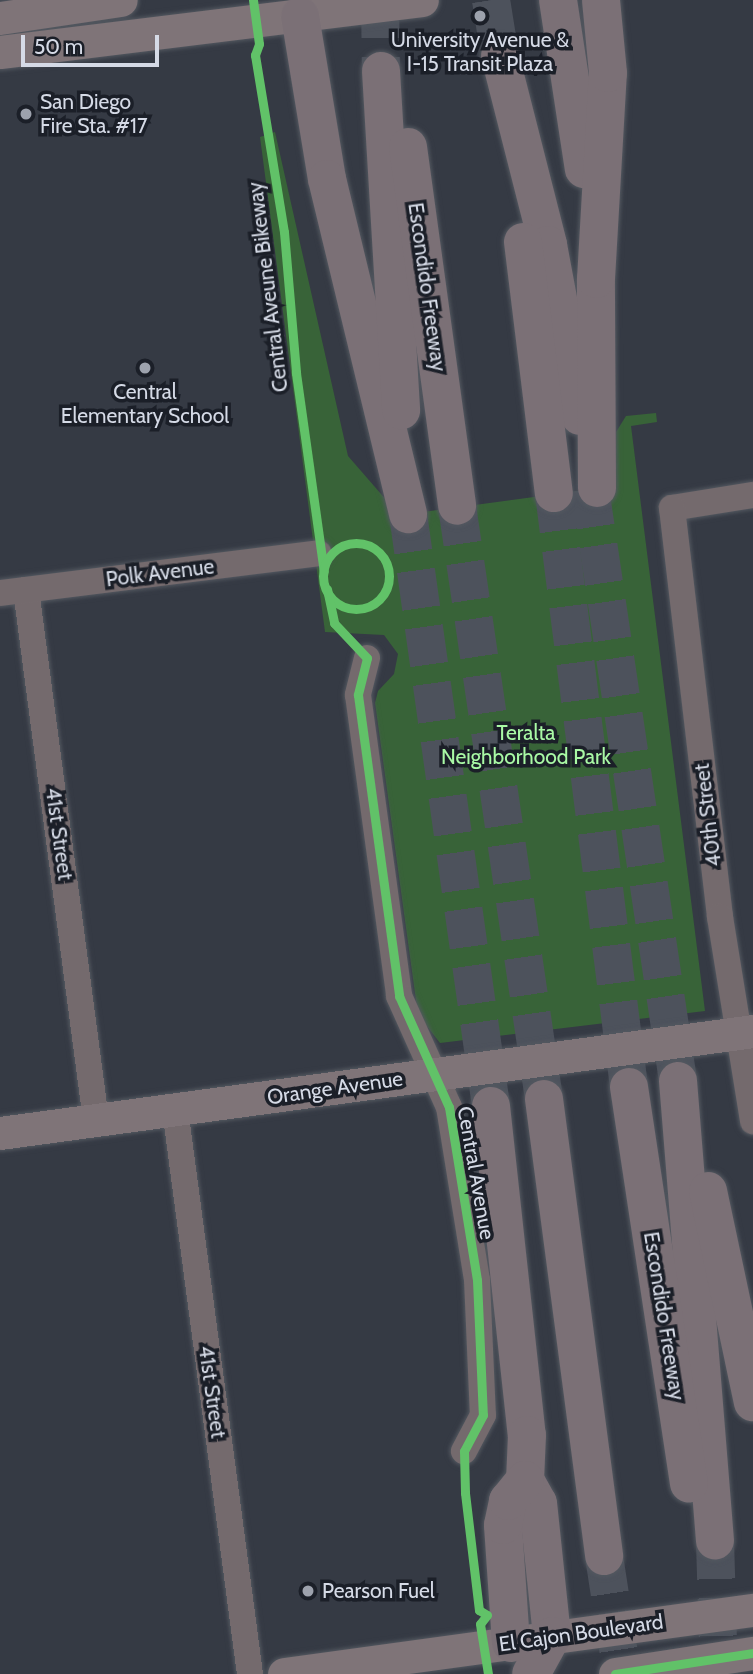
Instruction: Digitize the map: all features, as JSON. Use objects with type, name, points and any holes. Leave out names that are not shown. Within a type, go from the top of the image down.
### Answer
[{"type":"highway","points":[[558,0],[576,95],[596,279]]},
{"type":"highway","points":[[500,56],[581,490],[608,73],[601,0]]},
{"type":"highway","name":"Escondido Freeway","points":[[303,8],[327,179],[408,514],[389,70],[457,506]]},
{"type":"highway","name":"Escondido Freeway","points":[[629,1087],[707,1543],[678,1081],[701,1155],[753,1402]]},
{"type":"highway","points":[[525,1480],[508,1501],[503,1525],[521,1658],[552,1636],[538,1503],[525,1480],[527,1436],[514,1103],[561,1249],[604,1556]]},
{"type":"main road","points":[[0,18],[118,0],[111,20],[66,30],[45,49]]},
{"type":"main road","points":[[0,52],[45,49],[303,8],[422,0]]},
{"type":"main road","name":"Orange Avenue","points":[[0,1133],[747,1031]]},
{"type":"main road","name":"El Cajon Boulevard","points":[[552,1636],[753,1610]]},
{"type":"main road","points":[[615,1674],[753,1653]]},
{"type":"main road","name":"El Cajon Boulevard","points":[[284,1674],[521,1658]]},
{"type":"street","name":"40th Street","points":[[753,495],[672,508],[720,917],[747,1031],[753,1121]]},
{"type":"street","name":"Polk Avenue","points":[[0,593],[319,553]]},
{"type":"street","name":"41st Street","points":[[26,590],[96,1120]]},
{"type":"street","name":"Central Avenue","points":[[367,658],[358,695],[399,996],[449,1107],[477,1280],[483,1415],[464,1451]]},
{"type":"street","name":"41st Street","points":[[175,1110],[250,1674]]},
{"type":"green space","name":"Teralta Neighborhood Park","points":[[275,132],[348,456],[388,502],[408,514],[615,486],[616,432],[626,416],[656,413],[657,422],[631,426],[705,1011],[440,1043],[418,1015],[375,703],[378,691],[394,674],[398,654],[384,635],[325,632],[260,137]]},
{"type":"tunnel","points":[[380,0],[381,71]]},
{"type":"tunnel","points":[[491,0],[500,56]]},
{"type":"tunnel","points":[[590,489],[678,1081]]},
{"type":"tunnel","points":[[554,493],[629,1087]]},
{"type":"tunnel","points":[[457,506],[544,1099]]},
{"type":"tunnel","points":[[408,514],[491,1106]]},
{"type":"tunnel","points":[[715,1541],[719,1674]]},
{"type":"tunnel","points":[[604,1556],[622,1674]]},
{"type":"cycle path","name":"Central Aveune Bikeway","points":[[253,0],[259,44],[255,55],[284,232],[296,373],[324,571]]},
{"type":"cycle path","points":[[356,543],[379,553],[389,576],[379,599],[356,609],[333,599],[323,576],[333,553],[356,543]]},
{"type":"cycle path","points":[[327,589],[334,623],[367,658],[358,695],[399,996],[449,1107],[477,1280],[483,1415],[464,1451],[465,1493],[479,1610],[487,1615],[480,1624],[488,1674]]},
{"type":"cycle path","points":[[615,1674],[753,1653]]},
{"type":"place","name":"University Avenue & I-15 Transit Plaza","points":[[480,16]]},
{"type":"place","name":"San Diego Fire Sta. #17","points":[[26,114]]},
{"type":"place","name":"Central Elementary School","points":[[145,368]]},
{"type":"place","name":"Pearson Fuel","points":[[308,1591]]}]
